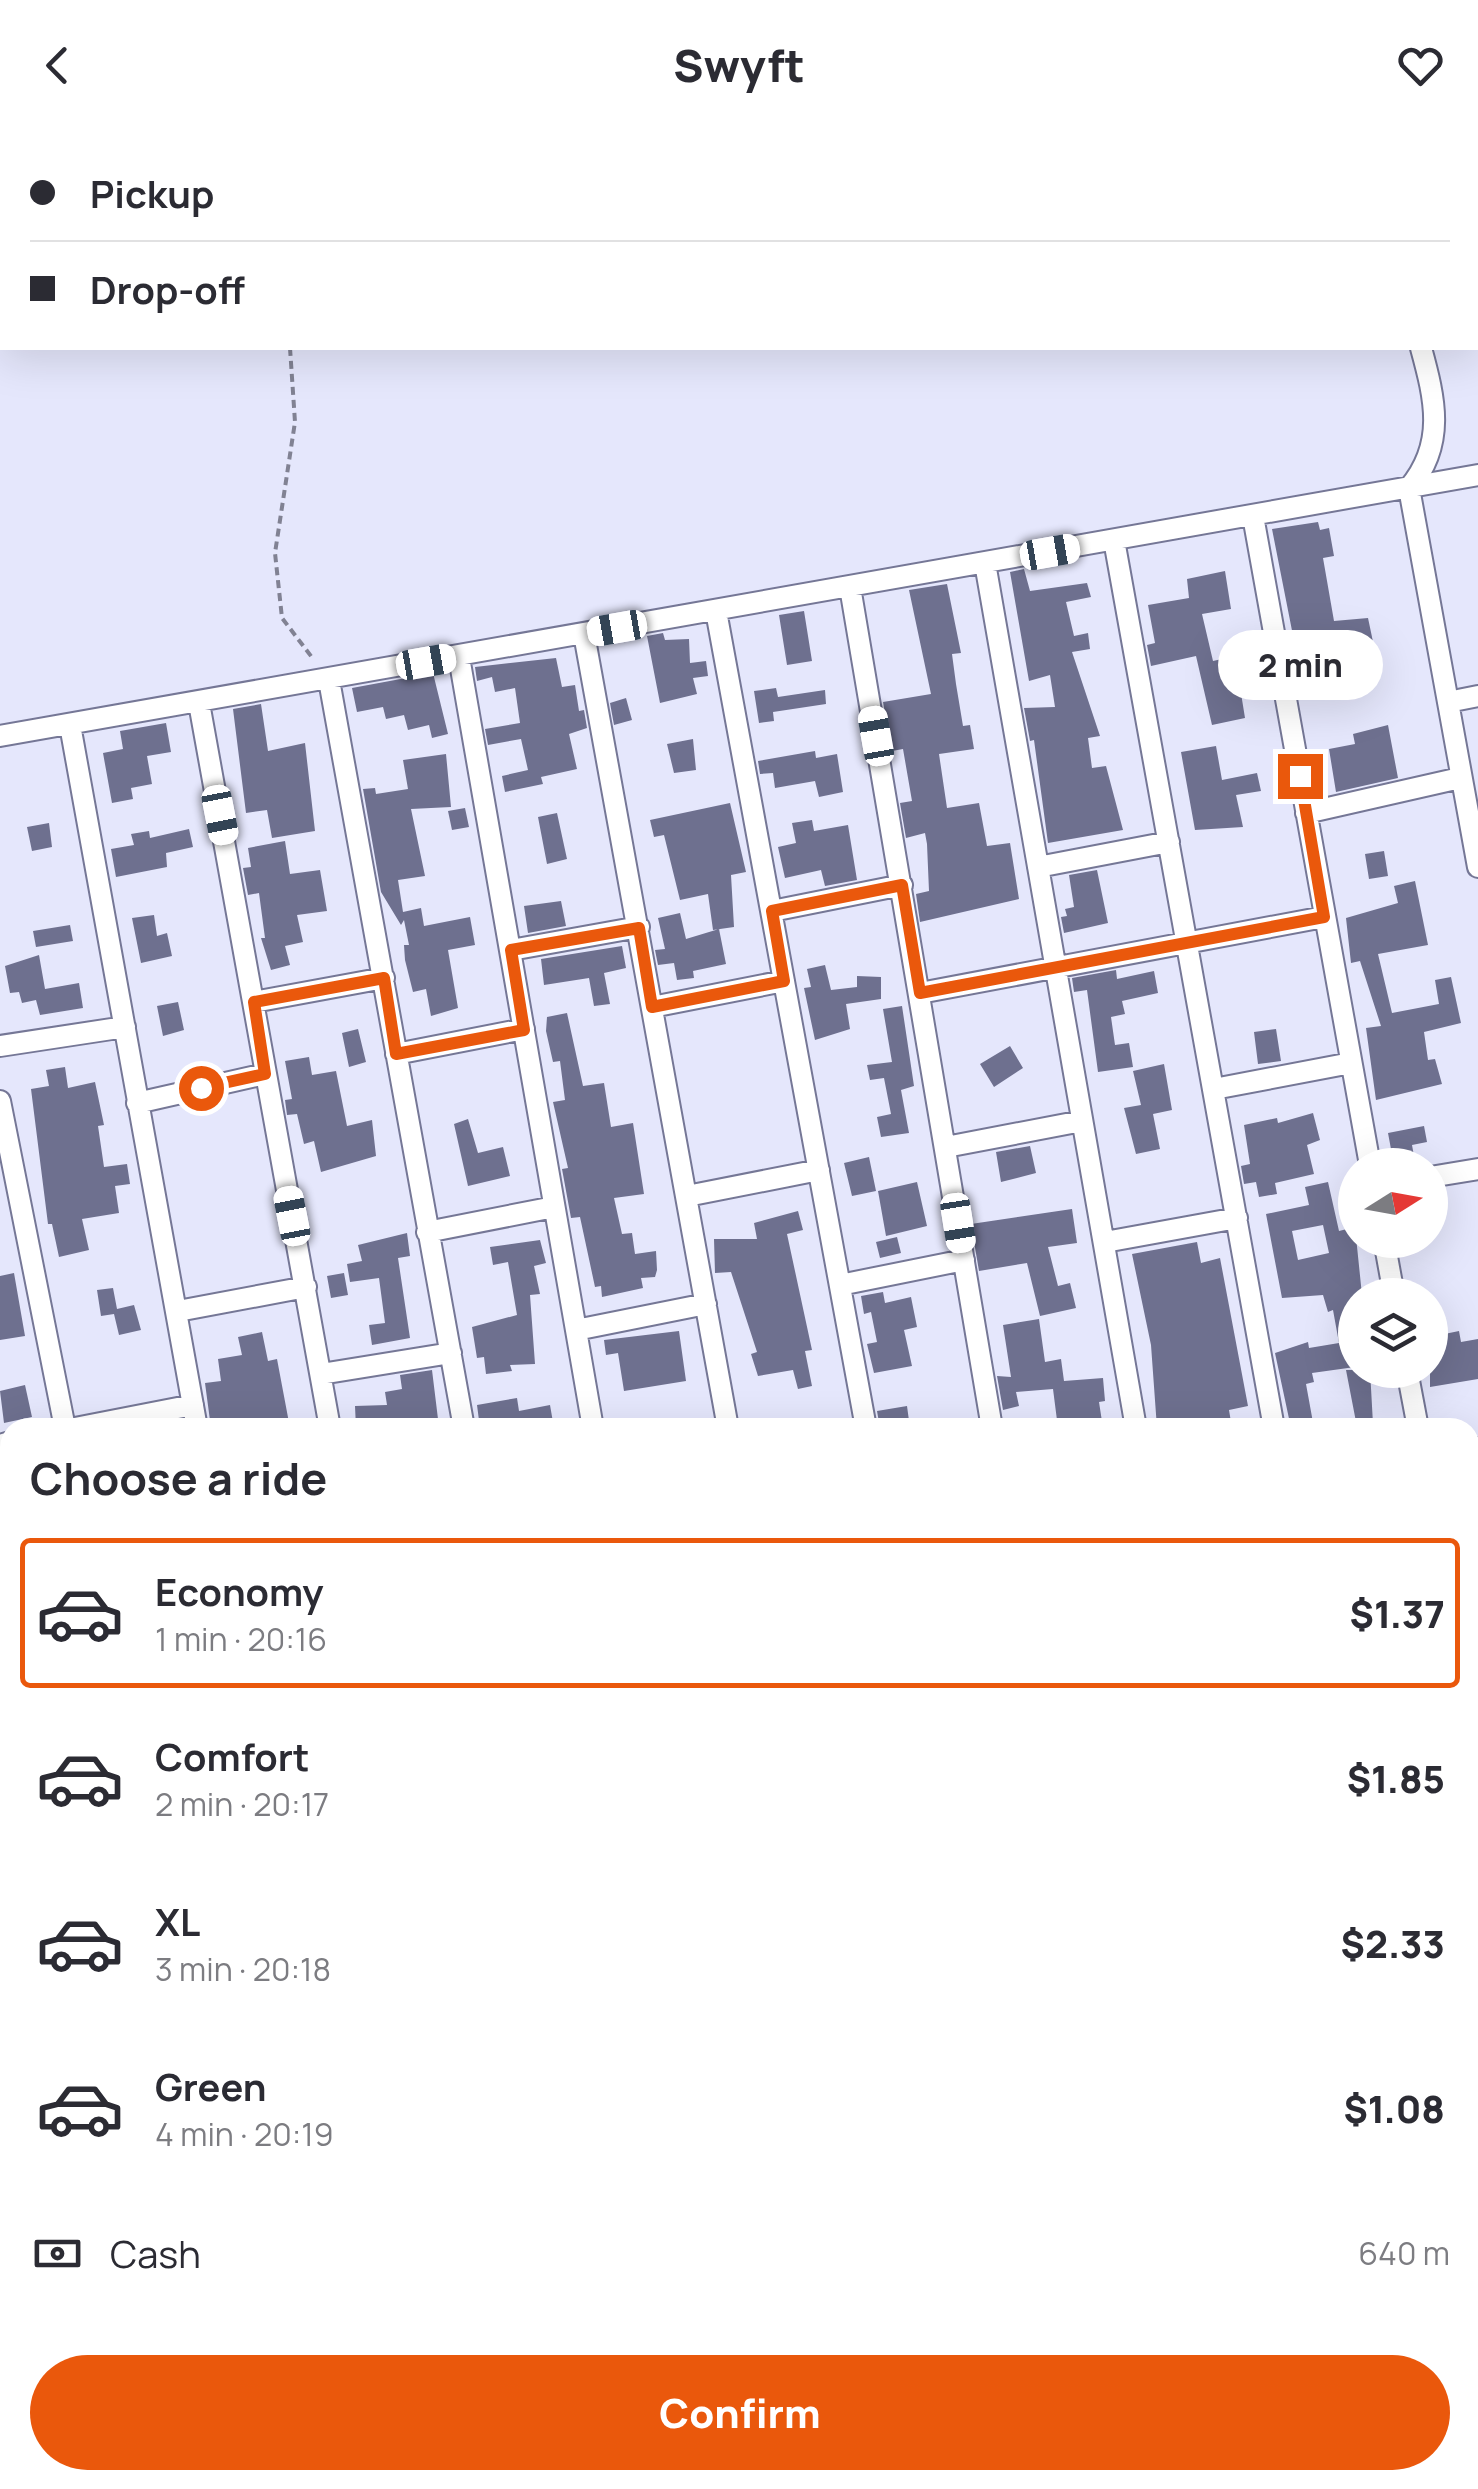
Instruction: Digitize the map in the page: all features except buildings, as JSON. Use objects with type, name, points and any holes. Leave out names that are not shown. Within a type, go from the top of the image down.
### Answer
[{"type":"street","points":[[1409,488],[1425,469],[1435,433],[1432,389],[1421,350]]},
{"type":"street","points":[[0,736],[1478,475]]},
{"type":"street","points":[[1409,488],[1478,867]]},
{"type":"street","points":[[1252,516],[1367,1148]]},
{"type":"street","points":[[1114,540],[1272,1418]]},
{"type":"street","points":[[984,564],[1134,1418]]},
{"type":"street","points":[[850,588],[990,1418]]},
{"type":"street","points":[[716,611],[864,1418]]},
{"type":"street","points":[[584,634],[726,1418]]},
{"type":"street","points":[[459,656],[591,1418]]},
{"type":"street","points":[[329,680],[462,1418]]},
{"type":"street","points":[[1448,702],[1478,696]]},
{"type":"street","points":[[199,703],[328,1418]]},
{"type":"street","points":[[70,726],[195,1418]]},
{"type":"street","points":[[1306,812],[1460,778]]},
{"type":"street","points":[[1038,867],[1169,842]]},
{"type":"street","points":[[772,911],[902,885]]},
{"type":"street","points":[[920,993],[1324,917]]},
{"type":"street","points":[[511,950],[639,928]]},
{"type":"street","points":[[254,1002],[384,978]]},
{"type":"street","points":[[652,1007],[784,981]]},
{"type":"street","points":[[0,1046],[125,1027]]},
{"type":"street","points":[[396,1054],[524,1030]]},
{"type":"street","points":[[1214,1089],[1351,1062]]},
{"type":"street","points":[[137,1103],[265,1074]]},
{"type":"street","points":[[0,1101],[4,1144],[63,1418]]},
{"type":"street","points":[[946,1147],[1082,1122]]},
{"type":"street","points":[[1448,1174],[1478,1168]]},
{"type":"street","points":[[687,1196],[819,1170]]},
{"type":"street","points":[[428,1232],[554,1207]]},
{"type":"street","points":[[1104,1242],[1237,1218]]},
{"type":"street","points":[[840,1285],[964,1260]]},
{"type":"street","points":[[178,1312],[306,1286]]},
{"type":"street","points":[[576,1330],[706,1304]]},
{"type":"street","points":[[321,1374],[451,1354]]},
{"type":"street","points":[[1410,1388],[1416,1418]]},
{"type":"street","points":[[126,1418],[193,1405]]},
{"type":"path","points":[[290,350],[294,422],[275,553],[282,618],[329,680]]},
{"type":"route","points":[[201,1088],[265,1074],[254,1002],[384,978],[396,1054],[524,1030],[511,950],[639,928],[652,1007],[784,981],[772,911],[902,885],[920,993],[1324,917],[1300,776]]}]
